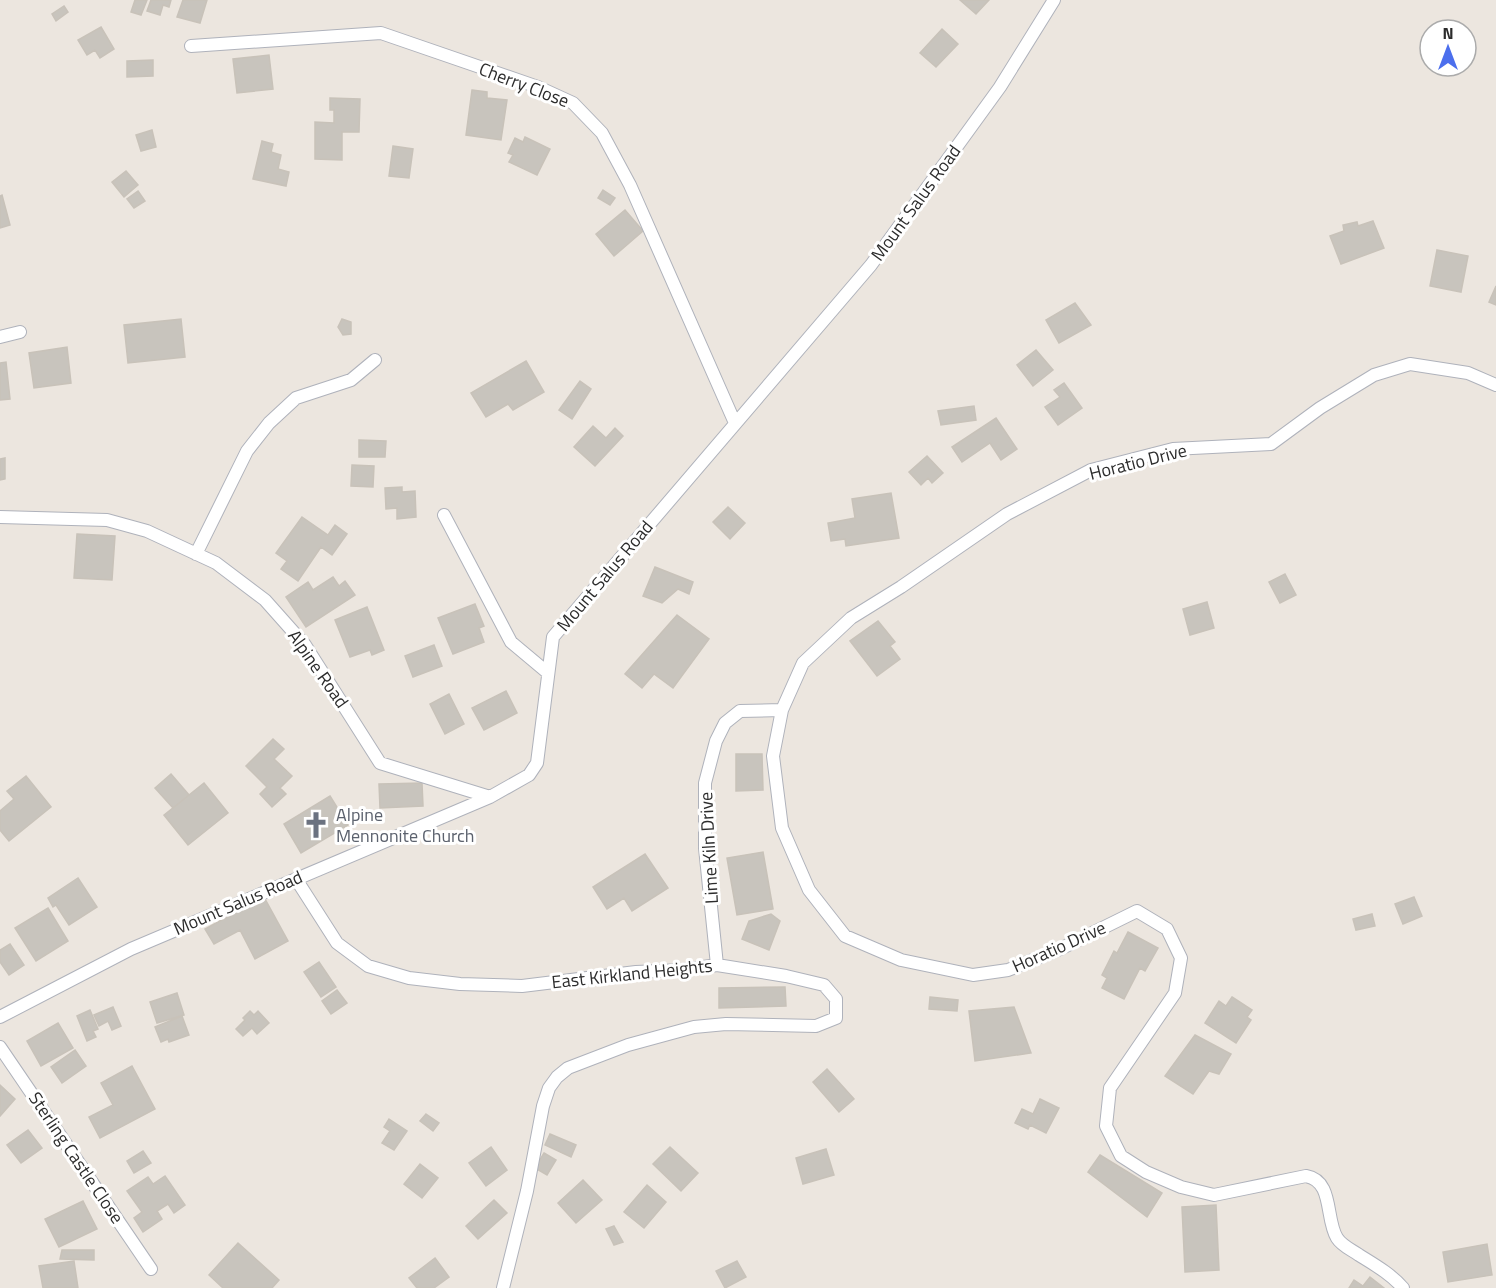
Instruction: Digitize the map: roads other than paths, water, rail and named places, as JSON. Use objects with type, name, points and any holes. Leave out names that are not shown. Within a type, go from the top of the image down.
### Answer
[{"type":"street","name":"Mount Salus Road","points":[[0,1017],[131,948],[490,797],[529,775],[537,763],[553,638],[871,265],[1000,87],[1054,0]]},
{"type":"street","name":"Cherry Close","points":[[191,45],[381,33],[538,87],[573,103],[602,133],[630,185],[735,423]]},
{"type":"street","points":[[0,337],[20,332]]},
{"type":"street","points":[[196,554],[247,451],[269,423],[296,398],[351,380],[375,360]]},
{"type":"street","name":"Horatio Drive","points":[[1403,1288],[1394,1277],[1344,1245],[1336,1237],[1323,1186],[1314,1178],[1306,1176],[1214,1195],[1181,1187],[1164,1180],[1121,1156],[1106,1126],[1110,1088],[1175,993],[1181,958],[1167,929],[1137,911],[1060,950],[1008,970],[973,975],[901,960],[845,936],[809,890],[782,828],[773,756],[782,710],[803,663],[851,618],[901,587],[1007,514],[1092,470],[1173,449],[1271,444],[1320,408],[1374,375],[1410,364],[1468,373],[1496,385]]},
{"type":"street","points":[[444,515],[511,642],[548,673]]},
{"type":"street","name":"Alpine Road","points":[[0,517],[107,520],[147,531],[216,563],[265,600],[305,645],[380,763],[490,797]]},
{"type":"street","name":"Lime Kiln Drive","points":[[717,965],[705,848],[705,783],[716,741],[725,723],[740,711],[782,710]]},
{"type":"street","name":"East Kirkland Heights","points":[[296,879],[337,943],[368,966],[409,978],[460,984],[522,986],[717,965],[786,976],[824,985],[836,999],[836,1018],[816,1026],[726,1024],[694,1027],[628,1045],[568,1068],[557,1077],[549,1088],[543,1106],[527,1191],[503,1288]]},
{"type":"street","name":"Sterling Castle Close","points":[[0,1047],[151,1269]]},
{"type":"place","name":"Alpine Mennonite Church","points":[[316,825]]}]
